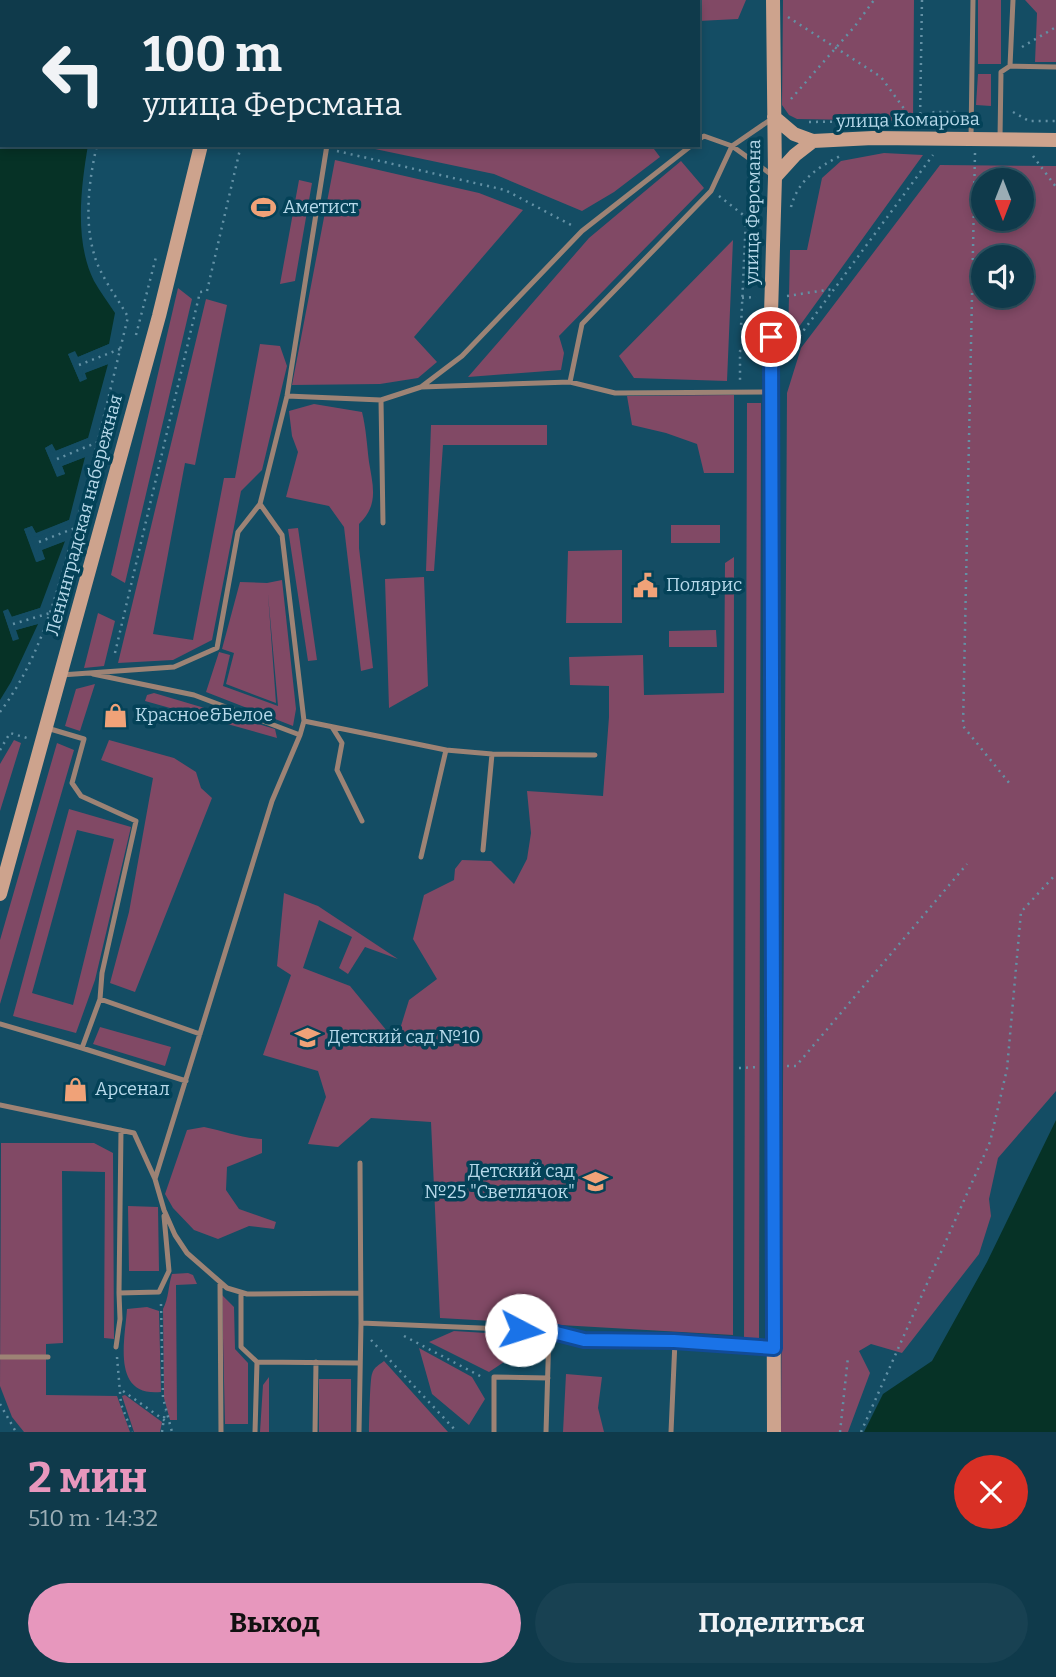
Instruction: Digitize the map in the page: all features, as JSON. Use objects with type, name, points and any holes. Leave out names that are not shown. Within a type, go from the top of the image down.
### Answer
[{"type":"street","name":"улица Ферсмана","points":[[773,0],[775,177],[771,297],[774,1432]]},
{"type":"street","points":[[774,117],[793,134],[814,141]]},
{"type":"street","name":"улица Комарова","points":[[775,177],[795,155],[814,141],[873,138],[973,144],[1000,138],[1056,140]]},
{"type":"street","name":"Ленинградская набережная","points":[[0,894],[159,316],[201,147]]},
{"type":"lane","points":[[973,0],[973,144]]},
{"type":"lane","points":[[1010,66],[1013,0]]},
{"type":"lane","points":[[1000,138],[1001,72],[1010,66],[1056,66]]},
{"type":"lane","points":[[570,382],[582,324],[711,191],[732,146],[774,117]]},
{"type":"lane","points":[[700,135],[732,146],[775,177]]},
{"type":"lane","points":[[61,675],[174,667],[217,648],[238,532],[260,504],[287,396],[327,147]]},
{"type":"lane","points":[[421,387],[462,356],[582,231],[689,147]]},
{"type":"lane","points":[[287,396],[381,400],[421,387],[570,382],[615,393],[772,392]]},
{"type":"lane","points":[[381,400],[383,523]]},
{"type":"lane","points":[[155,1179],[272,801],[304,721],[282,535],[260,504]]},
{"type":"lane","points":[[93,674],[194,695],[300,736]]},
{"type":"lane","points":[[304,721],[446,750],[492,754],[595,755]]},
{"type":"lane","points":[[45,727],[84,739],[72,783],[80,796],[136,821],[102,973],[100,999],[82,1048]]},
{"type":"lane","points":[[331,727],[342,743],[337,770],[362,821]]},
{"type":"lane","points":[[421,857],[446,750]]},
{"type":"lane","points":[[483,850],[492,754]]},
{"type":"lane","points":[[100,999],[200,1034]]},
{"type":"lane","points":[[0,1024],[186,1080]]},
{"type":"lane","points":[[0,1105],[134,1133],[155,1179],[175,1235],[187,1252],[228,1289],[241,1293],[360,1293]]},
{"type":"lane","points":[[116,1347],[120,1319],[121,1130]]},
{"type":"lane","points":[[359,1432],[360,1163]]},
{"type":"lane","points":[[119,1293],[159,1292],[161,1289],[169,1271],[164,1210]]},
{"type":"lane","points":[[220,1282],[221,1432]]},
{"type":"lane","points":[[241,1293],[241,1347],[257,1362],[359,1363]]},
{"type":"lane","points":[[361,1323],[549,1331],[584,1340],[674,1341],[774,1348]]},
{"type":"lane","points":[[546,1432],[549,1331]]},
{"type":"lane","points":[[671,1432],[674,1341]]},
{"type":"lane","points":[[0,1357],[48,1356]]},
{"type":"lane","points":[[255,1432],[257,1362]]},
{"type":"lane","points":[[315,1432],[316,1362]]},
{"type":"lane","points":[[494,1432],[494,1377],[548,1378]]},
{"type":"path","points":[[792,98],[874,0]]},
{"type":"path","points":[[920,121],[922,0]]},
{"type":"path","points":[[785,28],[786,16],[881,77],[913,121]]},
{"type":"path","points":[[1011,53],[1056,27]]},
{"type":"path","points":[[810,122],[920,121],[934,112],[971,113]]},
{"type":"path","points":[[1000,112],[1013,112],[1029,121],[1056,121]]},
{"type":"path","points":[[973,144],[963,726],[1010,784]]},
{"type":"path","points":[[0,712],[40,644],[75,528],[128,317],[94,255],[89,229],[89,190],[97,147]]},
{"type":"path","points":[[115,653],[200,292],[206,291],[240,147]]},
{"type":"path","points":[[327,147],[505,190],[582,231]]},
{"type":"path","points":[[783,347],[783,359],[937,150],[926,150]]},
{"type":"path","points":[[788,217],[793,196],[811,171],[841,155],[850,154]]},
{"type":"path","points":[[1041,166],[1056,187]]},
{"type":"path","points":[[711,191],[746,217],[741,327],[751,326],[751,351],[740,351],[740,393]]},
{"type":"path","points":[[742,298],[833,289]]},
{"type":"path","points":[[79,365],[120,349]]},
{"type":"path","points":[[57,459],[98,442]]},
{"type":"path","points":[[39,542],[75,528]]},
{"type":"path","points":[[13,624],[50,613]]},
{"type":"path","points":[[0,750],[10,733],[27,738]]},
{"type":"path","points":[[739,1068],[796,1066],[967,864]]},
{"type":"path","points":[[861,1432],[990,1142],[1007,1069],[1021,912],[1056,874]]},
{"type":"path","points":[[161,1289],[163,1398],[174,1432]]},
{"type":"path","points":[[361,1330],[457,1432]]},
{"type":"path","points":[[404,1336],[494,1383]]},
{"type":"path","points":[[116,1347],[121,1404],[132,1432]]},
{"type":"path","points":[[840,1432],[848,1357]]},
{"type":"path","points":[[122,1391],[169,1423]]},
{"type":"path","points":[[0,1404],[16,1432]]},
{"type":"path","points":[[162,1432],[166,1410]]},
{"type":"shaded area","points":[[700,0],[746,0],[738,19],[700,21]]},
{"type":"shaded area","points":[[783,0],[914,0],[913,121],[797,119],[789,115],[782,105]]},
{"type":"shaded area","points":[[978,0],[1001,0],[1001,64],[978,64]]},
{"type":"shaded area","points":[[1025,0],[1056,0],[1056,62],[1035,62],[1037,13]]},
{"type":"shaded area","points":[[978,74],[991,74],[991,106],[976,105]]},
{"type":"shaded area","points":[[0,147],[88,147],[83,178],[81,231],[94,281],[115,313],[109,344],[78,357],[68,354],[80,382],[84,373],[108,364],[88,438],[55,451],[52,444],[45,448],[57,476],[65,474],[62,466],[85,457],[69,520],[36,534],[32,526],[24,529],[37,562],[45,559],[41,550],[65,541],[40,608],[11,617],[3,611],[13,641],[16,630],[38,624],[0,700]]},
{"type":"shaded area","points":[[366,147],[652,147],[660,157],[614,192],[582,211],[494,174]]},
{"type":"shaded area","points":[[884,153],[923,155],[788,342],[790,250],[807,250],[822,178],[841,161]]},
{"type":"shaded area","points":[[335,160],[479,193],[523,210],[414,337],[437,362],[418,378],[380,384],[292,385]]},
{"type":"shaded area","points":[[681,161],[704,188],[559,336],[564,353],[561,370],[468,377],[589,238]]},
{"type":"shaded area","points":[[940,165],[1056,166],[1056,1091],[998,1158],[989,1199],[991,1216],[979,1254],[902,1353],[871,1344],[859,1351],[870,1373],[848,1432],[781,1432],[787,393],[801,348]]},
{"type":"shaded area","points":[[299,180],[312,183],[295,281],[280,284]]},
{"type":"shaded area","points":[[733,240],[727,381],[634,378],[619,356]]},
{"type":"shaded area","points":[[178,288],[192,299],[125,583],[111,575]]},
{"type":"shaded area","points":[[206,299],[227,305],[195,465],[185,463],[153,634],[193,640],[224,478],[235,478],[260,344],[280,346],[287,366],[262,470],[241,491],[212,640],[173,660],[118,663]]},
{"type":"shaded area","points":[[734,395],[734,473],[704,473],[697,444],[632,425],[627,396]]},
{"type":"shaded area","points":[[747,403],[761,403],[759,1340],[744,1339]]},
{"type":"shaded area","points":[[314,404],[362,412],[365,424],[373,495],[370,510],[359,524],[359,548],[373,668],[361,671],[344,527],[329,506],[286,497],[298,452],[292,436],[289,411]]},
{"type":"shaded area","points":[[431,425],[547,425],[547,445],[443,445],[434,571],[426,571]]},
{"type":"shaded area","points":[[671,525],[720,525],[720,543],[671,543]]},
{"type":"shaded area","points":[[298,528],[317,660],[308,661],[288,529]]},
{"type":"shaded area","points":[[622,550],[622,623],[566,623],[568,551]]},
{"type":"shaded area","points":[[734,557],[733,1335],[440,1318],[431,1122],[371,1118],[338,1147],[308,1144],[326,1097],[318,1071],[263,1055],[291,975],[277,966],[284,893],[318,906],[398,959],[365,947],[348,974],[339,968],[352,937],[319,920],[303,968],[350,986],[396,1042],[409,1000],[437,979],[413,939],[424,895],[454,880],[455,869],[462,860],[491,861],[514,884],[527,859],[531,833],[527,791],[603,796],[609,686],[570,685],[569,657],[643,655],[644,695],[724,693],[725,563]]},
{"type":"shaded area","points":[[424,577],[428,686],[389,708],[385,579]]},
{"type":"shaded area","points":[[282,580],[296,709],[293,726],[206,692],[219,652],[230,655],[223,686],[278,706],[268,594],[276,703],[226,684],[234,653],[222,649],[240,582],[267,583]]},
{"type":"shaded area","points":[[98,613],[115,621],[104,666],[84,668]]},
{"type":"shaded area","points":[[716,630],[717,647],[669,647],[669,631]]},
{"type":"shaded area","points":[[95,684],[80,731],[65,726],[76,689]]},
{"type":"shaded area","points":[[154,693],[275,729],[277,738],[145,701],[147,695]]},
{"type":"shaded area","points":[[14,740],[21,743],[0,811],[0,764]]},
{"type":"shaded area","points":[[109,740],[174,758],[196,772],[201,788],[212,798],[135,992],[110,983],[129,912],[153,778],[101,760]]},
{"type":"shaded area","points":[[57,743],[74,750],[0,1004],[0,940]]},
{"type":"shaded area","points":[[69,809],[131,827],[95,980],[76,1033],[13,1016]],"holes":[[[77,830],[114,839],[73,1005],[32,993]]]},
{"type":"shaded area","points":[[100,1027],[171,1047],[165,1066],[93,1044]]},
{"type":"shaded area","points":[[1056,1120],[1056,1432],[864,1432],[883,1394],[932,1361],[987,1262]]},
{"type":"shaded area","points":[[204,1127],[262,1139],[262,1153],[227,1167],[226,1190],[239,1209],[276,1222],[274,1229],[249,1226],[218,1239],[194,1230],[173,1208],[165,1194],[187,1130]]},
{"type":"shaded area","points":[[1,1143],[94,1143],[113,1153],[114,1339],[104,1338],[105,1172],[62,1171],[63,1343],[46,1344],[46,1395],[117,1396],[130,1432],[24,1432],[12,1417],[0,1386]]},
{"type":"shaded area","points":[[128,1206],[158,1207],[159,1271],[129,1271]]},
{"type":"shaded area","points":[[172,1274],[193,1275],[197,1284],[176,1285],[177,1420],[170,1420],[164,1398],[163,1309]]},
{"type":"shaded area","points":[[222,1295],[234,1307],[235,1349],[248,1363],[248,1424],[225,1424]]},
{"type":"shaded area","points":[[147,1307],[159,1311],[161,1392],[145,1391],[134,1386],[124,1364],[127,1309]]},
{"type":"shaded area","points":[[454,1331],[486,1333],[504,1362],[489,1372],[429,1342]]},
{"type":"shaded area","points":[[419,1348],[472,1377],[485,1399],[469,1425],[432,1394]]},
{"type":"shaded area","points":[[384,1361],[448,1432],[369,1432],[371,1377],[377,1366]]},
{"type":"shaded area","points":[[566,1374],[602,1377],[598,1408],[604,1432],[563,1432]]},
{"type":"shaded area","points":[[269,1377],[269,1432],[260,1432],[263,1385]]},
{"type":"shaded area","points":[[319,1379],[351,1379],[351,1432],[319,1432]]},
{"type":"shaded area","points":[[125,1395],[162,1422],[160,1432],[134,1432],[122,1396]]},
{"type":"pier","points":[[109,344],[111,348],[78,360],[73,356],[82,377],[83,370],[107,361],[111,363],[85,373],[87,379],[80,382],[68,354],[75,351],[78,357]]},
{"type":"pier","points":[[88,438],[89,442],[56,454],[49,450],[59,472],[60,463],[84,453],[88,456],[62,466],[65,474],[57,477],[45,448],[52,444],[56,451]]},
{"type":"pier","points":[[69,520],[70,524],[37,537],[28,531],[38,558],[39,547],[64,538],[68,540],[42,550],[45,559],[36,562],[24,529],[32,526],[36,533]]},
{"type":"pier","points":[[40,608],[41,611],[9,620],[13,629],[37,621],[41,623],[16,630],[19,639],[13,641],[3,611],[8,609],[12,617]]},
{"type":"place","name":"Аметист","points":[[263,207]]},
{"type":"place","name":"Полярис","points":[[646,585]]},
{"type":"place","name":"Красное&Белое","points":[[115,715]]},
{"type":"place","name":"Детский сад №10","points":[[308,1037]]},
{"type":"place","name":"Арсенал","points":[[75,1089]]},
{"type":"place","name":"Детский сад №25 \"Светлячок\"","points":[[595,1181]]},
{"type":"route","points":[[521,1330],[549,1331],[584,1340],[674,1341],[774,1348],[771,337]]}]
